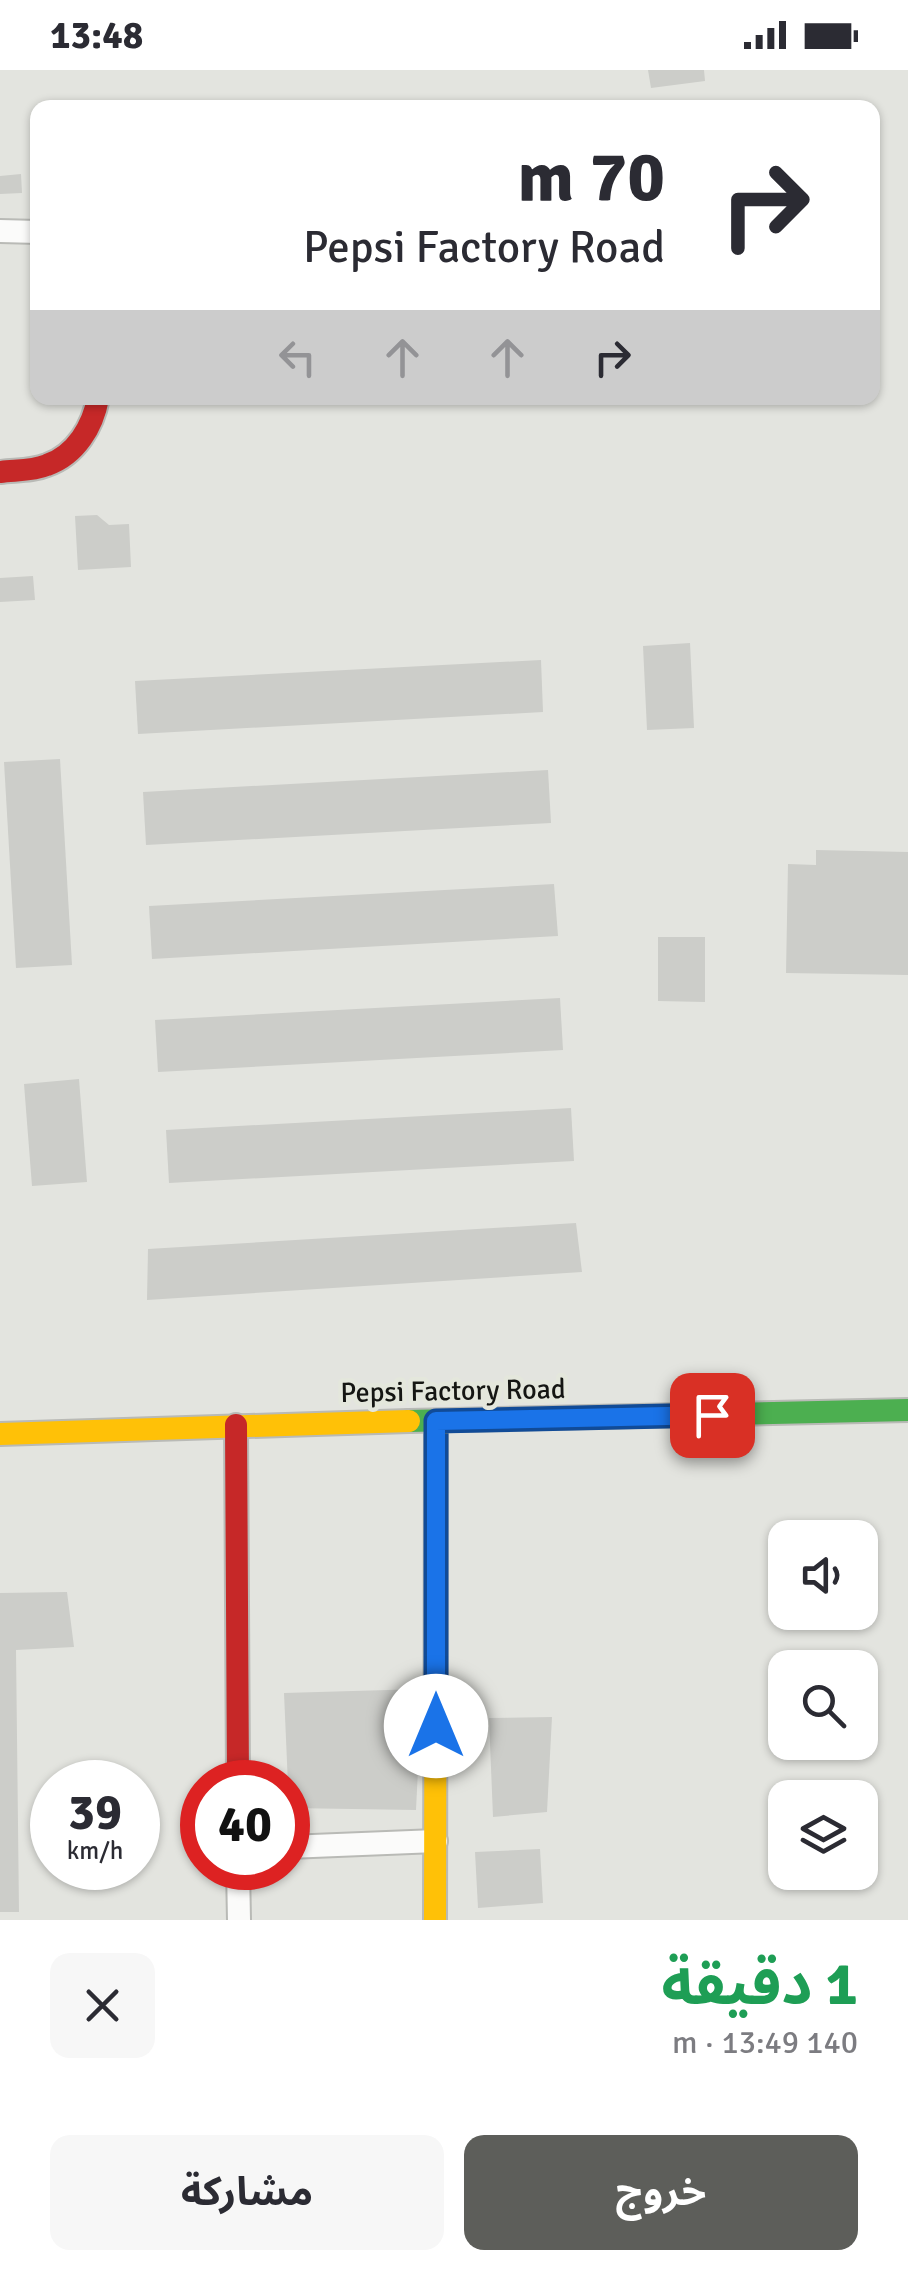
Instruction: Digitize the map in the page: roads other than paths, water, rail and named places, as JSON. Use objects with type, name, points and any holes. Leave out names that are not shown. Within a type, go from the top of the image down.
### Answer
[{"type":"street","points":[[0,231],[30,232]]},
{"type":"street","points":[[0,472],[47,465],[78,445],[97,405]]},
{"type":"street","name":"Pepsi Factory Road","points":[[0,1434],[908,1410]]},
{"type":"street","points":[[435,1920],[436,1421]]},
{"type":"street","points":[[236,1425],[238,1760]]},
{"type":"street","points":[[310,1846],[436,1841]]},
{"type":"street","points":[[238,1890],[239,1920]]}]
